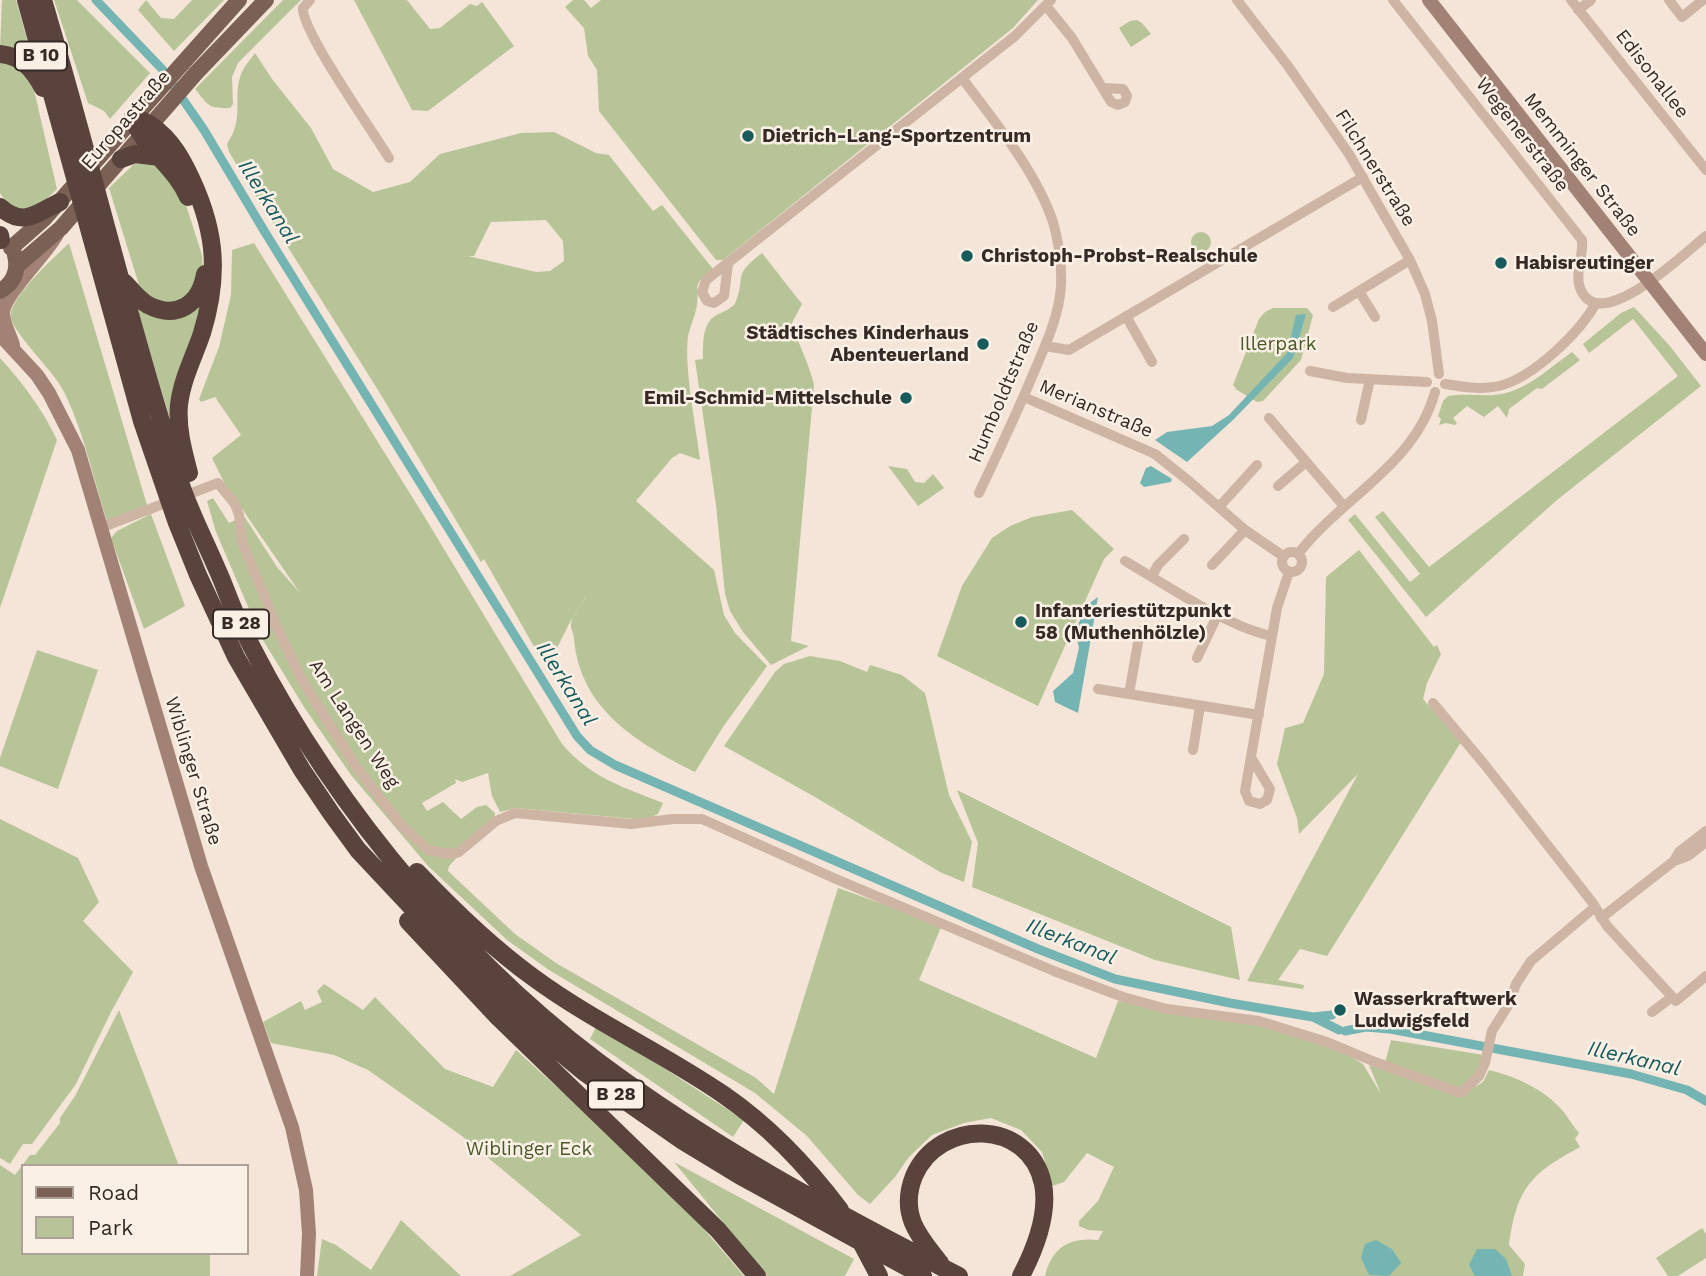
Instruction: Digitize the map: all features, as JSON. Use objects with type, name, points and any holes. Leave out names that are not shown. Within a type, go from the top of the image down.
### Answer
[{"type":"highway","name":"B 10","points":[[26,0],[89,228],[112,278],[139,298],[160,309],[182,308],[193,302],[202,288],[206,269],[199,226],[186,192],[160,157],[146,130]]},
{"type":"highway","name":"B 10","points":[[43,0],[104,213],[112,278]]},
{"type":"highway","points":[[0,54],[17,58],[32,69],[56,112]]},
{"type":"highway","points":[[133,117],[146,130],[163,136],[183,161],[202,202],[212,242],[213,278],[201,335],[182,389],[178,420],[183,496]]},
{"type":"highway","points":[[121,159],[135,154],[160,157]]},
{"type":"highway","points":[[0,207],[10,215],[30,218],[60,202]]},
{"type":"highway","name":"B 28","points":[[112,278],[142,421],[183,496],[234,612],[282,701],[318,758],[358,816],[414,886],[462,939],[541,1014],[593,1058],[648,1098],[748,1162],[952,1272]]},
{"type":"highway","name":"B 28","points":[[183,496],[198,575],[236,657],[302,770],[358,850],[479,979],[530,1027],[584,1072],[683,1141],[739,1175],[923,1276]]},
{"type":"highway","points":[[358,816],[479,934],[535,979],[688,1072],[748,1113],[794,1154],[830,1195],[848,1220],[879,1276]]},
{"type":"highway","points":[[358,850],[381,889],[457,976],[684,1195],[757,1276]]},
{"type":"highway","points":[[952,1272],[917,1233],[912,1221],[909,1195],[923,1159],[940,1144],[964,1135],[979,1133],[1005,1138],[1027,1153],[1043,1183],[1044,1206],[1035,1245],[1021,1276]]},
{"type":"main road","name":"Europastraße","points":[[3,241],[35,229],[239,0]]},
{"type":"main road","name":"Europastraße","points":[[0,291],[12,281],[17,266],[61,228],[166,106],[266,0]]},
{"type":"main road","name":"Memminger Straße","points":[[1429,0],[1706,354]]},
{"type":"main road","points":[[14,350],[3,315],[5,305],[10,295],[51,246],[61,228]]},
{"type":"main road","points":[[3,241],[17,266]]},
{"type":"main road","name":"Wiblinger Straße","points":[[1,334],[37,375],[64,419],[78,450],[201,866],[289,1118],[303,1176],[309,1234],[307,1276]]},
{"type":"street","points":[[310,0],[302,13],[306,22],[323,54],[389,158]]},
{"type":"street","name":"Filchnerstraße","points":[[1237,0],[1288,66],[1363,177],[1410,260],[1424,292],[1432,321],[1438,374]]},
{"type":"street","name":"Wegenerstraße","points":[[1393,0],[1579,236],[1583,244],[1580,285],[1584,296],[1594,302]]},
{"type":"street","name":"Edisonallee","points":[[1570,0],[1706,170]]},
{"type":"street","points":[[1578,10],[1591,0]]},
{"type":"street","points":[[1669,0],[1682,17],[1703,0]]},
{"type":"street","points":[[728,264],[1016,36],[1049,3],[1103,88]]},
{"type":"street","name":"Humboldtstraße","points":[[962,78],[1026,169],[1053,222],[1060,251],[1061,285],[1045,346],[979,493]]},
{"type":"street","points":[[1045,346],[1069,350],[1363,177]]},
{"type":"street","points":[[1446,384],[1477,387],[1507,383],[1556,350],[1581,324],[1594,302],[1604,304],[1622,300],[1706,236]]},
{"type":"street","points":[[1333,307],[1410,260]]},
{"type":"street","points":[[1359,291],[1374,317]]},
{"type":"street","points":[[1126,316],[1152,362]]},
{"type":"street","points":[[1310,371],[1347,379],[1427,382]]},
{"type":"street","points":[[1432,374],[1438,374],[1445,379],[1446,384],[1443,389],[1435,392],[1428,387],[1427,382],[1432,374]]},
{"type":"street","points":[[1361,419],[1370,379]]},
{"type":"street","points":[[1298,554],[1322,524],[1409,446],[1429,413],[1435,392]]},
{"type":"street","name":"Merianstraße","points":[[1024,397],[1155,454],[1245,530],[1283,556]]},
{"type":"street","points":[[1269,418],[1343,505]]},
{"type":"street","points":[[1278,486],[1306,462]]},
{"type":"street","points":[[1219,507],[1257,465]]},
{"type":"street","name":"Am Langen Weg","points":[[100,528],[218,483],[235,504],[242,542],[302,680],[354,764],[401,825],[428,850],[450,855],[459,852],[496,821],[515,813],[631,824],[673,819],[702,820],[733,831],[836,879],[1054,971],[1123,997],[1167,1009],[1259,1021],[1327,1042],[1458,1093],[1464,1092],[1472,1084],[1486,1057],[1491,1033],[1531,961],[1595,907]]},
{"type":"street","points":[[1212,565],[1245,530]]},
{"type":"street","points":[[1152,576],[1158,565],[1184,539]]},
{"type":"street","points":[[1288,552],[1298,554],[1301,566],[1297,571],[1289,572],[1282,566],[1283,556],[1288,552]]},
{"type":"street","points":[[1125,561],[1219,614],[1259,634],[1272,636]]},
{"type":"street","points":[[1252,759],[1272,636],[1279,601],[1289,572]]},
{"type":"street","points":[[1197,658],[1219,614]]},
{"type":"street","points":[[1129,694],[1140,631]]},
{"type":"street","points":[[1098,689],[1259,715]]},
{"type":"street","points":[[1433,703],[1485,765],[1601,918],[1672,997],[1676,1001],[1706,976]]},
{"type":"street","points":[[1193,750],[1200,706]]},
{"type":"street","points":[[1601,918],[1674,861],[1679,852],[1706,831]]},
{"type":"street","points":[[1674,861],[1684,859],[1706,842]]},
{"type":"street","points":[[1653,1012],[1672,997]]},
{"type":"green space","points":[[2,0],[16,0],[32,57],[28,60],[0,50]]},
{"type":"green space","points":[[54,0],[77,0],[150,73],[110,119],[104,111],[88,103]]},
{"type":"green space","points":[[146,0],[161,18],[174,19],[192,0],[224,0],[174,51],[138,10]]},
{"type":"green space","points":[[283,0],[301,0],[238,63],[232,77],[233,104],[230,108],[209,105],[195,89]]},
{"type":"green space","points":[[354,0],[407,0],[430,29],[440,28],[470,4],[477,6],[482,2],[514,46],[428,111],[412,110]]},
{"type":"green space","name":"Dietrich-Lang-Sportzentrum","points":[[573,0],[584,0],[591,8],[601,0],[1038,0],[1013,28],[723,260],[716,260],[599,111],[597,70],[588,56],[584,28],[565,7]]},
{"type":"green space","points":[[1137,20],[1151,34],[1131,47],[1119,28]]},
{"type":"green space","points":[[255,53],[311,128],[333,169],[373,192],[410,182],[440,154],[521,133],[554,132],[596,153],[609,155],[653,211],[662,205],[713,269],[697,287],[696,310],[687,350],[700,460],[680,453],[672,458],[636,501],[714,570],[724,615],[735,633],[767,666],[723,727],[695,772],[633,736],[600,704],[587,685],[579,664],[571,625],[574,616],[548,666],[540,657],[484,559],[481,562],[378,390],[250,187],[227,144],[236,124],[239,81],[243,69]],"holes":[[[546,220],[563,241],[564,261],[550,271],[536,272],[468,256],[474,256],[491,222]]]},
{"type":"green space","points":[[0,59],[25,68],[34,90],[57,189],[33,212],[9,206],[0,193]]},
{"type":"green space","points":[[142,161],[154,164],[181,193],[202,255],[203,269],[190,297],[167,305],[149,296],[139,285],[109,188],[134,164]]},
{"type":"green space","points":[[1201,232],[1208,235],[1211,242],[1208,249],[1201,252],[1194,249],[1191,242],[1194,235]]},
{"type":"green space","points":[[69,243],[147,505],[107,521],[82,436],[62,388],[19,334],[11,318],[16,300]]},
{"type":"green space","points":[[254,243],[562,744],[596,773],[663,803],[658,814],[645,820],[516,808],[500,812],[492,796],[488,773],[462,782],[455,779],[456,783],[422,803],[427,811],[443,802],[461,819],[477,807],[486,805],[495,813],[494,819],[449,866],[448,871],[515,934],[556,963],[756,1078],[774,1094],[838,888],[942,925],[919,980],[1096,1058],[1118,1001],[1165,1011],[1309,1032],[1363,1064],[1381,1094],[1369,1065],[1461,1095],[1483,1082],[1489,1070],[1511,1077],[1532,1086],[1559,1106],[1579,1133],[1575,1139],[1580,1147],[1538,1175],[1529,1185],[1516,1209],[1509,1245],[1525,1264],[1523,1276],[1045,1276],[1052,1258],[1064,1246],[1079,1240],[1098,1240],[1103,1231],[1088,1230],[1079,1226],[1079,1221],[1098,1201],[1114,1167],[1087,1153],[1064,1182],[1052,1186],[1042,1152],[1021,1130],[991,1118],[964,1123],[932,1135],[909,1157],[870,1204],[858,1195],[807,1136],[755,1093],[549,970],[507,940],[428,866],[351,775],[306,710],[261,637],[216,532],[207,501],[213,498],[229,523],[244,516],[277,567],[300,593],[225,484],[212,458],[241,435],[215,397],[201,402],[199,399],[219,347],[231,295],[232,250]]},
{"type":"green space","points":[[762,253],[802,304],[792,323],[814,385],[791,641],[809,646],[771,665],[743,632],[730,611],[725,594],[716,505],[695,360],[703,359],[704,335],[708,324],[715,316],[735,304],[743,272]]},
{"type":"green space","points":[[206,294],[172,425],[136,306],[148,309]]},
{"type":"green space","points":[[1634,307],[1669,345],[1701,386],[1557,500],[1426,617],[1348,520],[1355,514],[1410,582],[1420,574],[1375,517],[1383,511],[1429,567],[1678,376],[1633,319],[1589,353],[1583,344],[1621,313]]},
{"type":"green space","name":"Illerpark","points":[[1273,308],[1307,308],[1313,315],[1301,360],[1263,401],[1257,402],[1233,385],[1259,319]]},
{"type":"green space","points":[[1572,352],[1580,360],[1542,389],[1537,388],[1509,409],[1507,418],[1498,406],[1484,417],[1467,406],[1453,418],[1457,423],[1455,425],[1439,425],[1441,419],[1438,416],[1443,401],[1448,396],[1494,395],[1515,390]]},
{"type":"green space","points":[[0,358],[32,397],[57,440],[0,608]]},
{"type":"green space","points":[[888,466],[907,469],[915,482],[924,483],[933,474],[944,488],[918,506]]},
{"type":"green space","points":[[1072,510],[1114,549],[1104,559],[1038,706],[937,656],[962,586],[992,538],[1010,526],[1032,517]]},
{"type":"green space","points":[[151,514],[185,606],[144,629],[111,538],[117,531]]},
{"type":"green space","points":[[1359,550],[1434,647],[1437,645],[1441,654],[1427,683],[1423,699],[1461,742],[1327,956],[1300,949],[1278,980],[1304,985],[1303,989],[1247,981],[1358,774],[1299,834],[1297,818],[1277,764],[1285,728],[1303,723],[1324,674],[1326,577]]},
{"type":"green space","points":[[37,650],[98,670],[58,789],[0,766],[0,758]]},
{"type":"green space","points":[[810,656],[840,661],[867,672],[870,665],[902,675],[925,693],[949,795],[972,842],[964,882],[940,872],[724,746],[775,672],[784,664]]},
{"type":"green space","points":[[957,790],[1231,927],[1240,980],[1155,960],[972,887],[978,843]]},
{"type":"green space","points":[[0,819],[78,858],[99,902],[83,921],[133,972],[76,1084],[32,1144],[23,1144],[10,1164],[0,1158]]},
{"type":"green space","name":"Wiblinger Eck","points":[[324,984],[363,1010],[375,997],[445,1069],[493,1087],[516,1050],[611,1136],[691,1214],[744,1276],[510,1276],[581,1235],[462,1136],[368,1070],[334,1055],[271,1043],[263,1022],[301,1001],[305,1010],[322,1002],[317,991]]},
{"type":"green space","points":[[119,1010],[178,1164],[23,1164],[30,1155],[35,1155],[60,1123],[60,1118],[75,1096]]},
{"type":"green space","points":[[597,1025],[744,1120],[733,1137],[590,1039]]},
{"type":"green space","points":[[1391,1040],[1484,1055],[1480,1068],[1461,1087],[1454,1088],[1385,1063]]},
{"type":"green space","points":[[674,1162],[854,1259],[845,1276],[767,1276]]},
{"type":"green space","points":[[0,1165],[15,1175],[21,1167],[21,1255],[210,1255],[210,1276],[0,1276]]},
{"type":"green space","points":[[401,1220],[461,1276],[317,1276],[322,1239],[336,1245],[371,1270]]},
{"type":"green space","points":[[1702,1228],[1706,1234],[1706,1258],[1678,1276],[1668,1276],[1656,1258]]},
{"type":"water","points":[[1306,314],[1293,358],[1234,419],[1187,462],[1155,440],[1167,432],[1212,426],[1229,415],[1287,353],[1296,315]]},
{"type":"water","points":[[1151,466],[1172,479],[1171,482],[1144,487],[1140,483],[1146,468]]},
{"type":"water","points":[[1098,597],[1078,713],[1055,702],[1053,691],[1073,673],[1079,648],[1075,631],[1087,605]]},
{"type":"water","points":[[1376,1240],[1392,1249],[1401,1263],[1389,1276],[1369,1275],[1361,1258],[1365,1244]]},
{"type":"water","points":[[1477,1249],[1495,1249],[1506,1259],[1512,1276],[1475,1276],[1469,1265]]},
{"type":"waterway","name":"Illerkanal","points":[[96,0],[162,69],[204,130],[577,736],[590,750],[615,765],[1038,949],[1115,979],[1313,1017],[1339,1030]]},
{"type":"waterway","points":[[1313,1017],[1332,1015]]},
{"type":"waterway","name":"Illerkanal","points":[[1345,1031],[1366,1027],[1390,1029],[1631,1074],[1687,1090],[1706,1101]]},
{"type":"place","name":"Dietrich-Lang-Sportzentrum","points":[[748,136]]},
{"type":"place","name":"Christoph-Probst-Realschule","points":[[967,256]]},
{"type":"place","name":"Habisreutinger","points":[[1501,263]]},
{"type":"place","name":"Städtisches Kinderhaus Abenteuerland","points":[[983,344]]},
{"type":"place","name":"Emil-Schmid-Mittelschule","points":[[906,398]]},
{"type":"place","name":"Infanteriestützpunkt 58 (Muthenhölzle)","points":[[1021,622]]},
{"type":"place","name":"Wasserkraftwerk Ludwigsfeld","points":[[1340,1010]]}]
